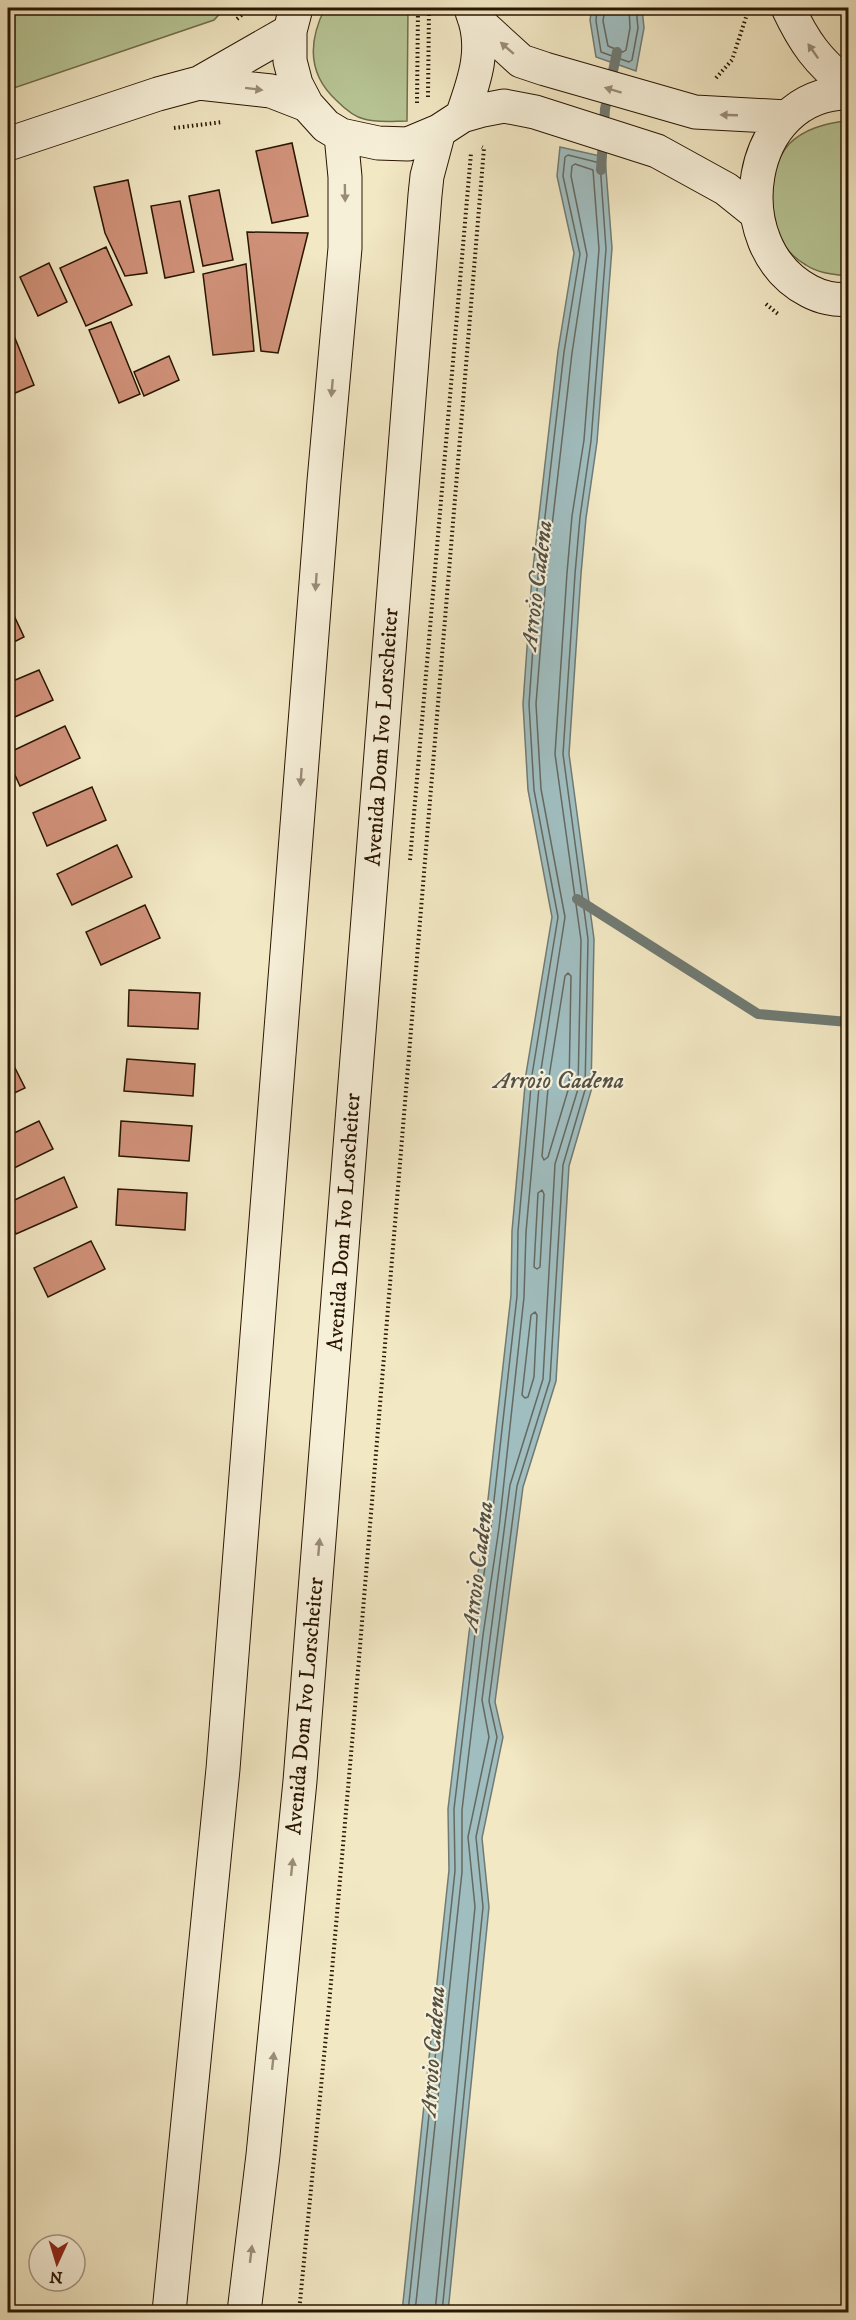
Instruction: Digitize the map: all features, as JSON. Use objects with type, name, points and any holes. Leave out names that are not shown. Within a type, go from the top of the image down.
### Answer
[{"type":"main road","points":[[788,8],[802,35],[824,66],[849,85]]},
{"type":"main road","name":"Avenida Dom Ivo Lorscheiter","points":[[244,2313],[263,2155],[300,1781],[426,176],[443,119],[478,64],[479,56],[472,13]]},
{"type":"main road","points":[[472,13],[521,61],[545,69],[695,112],[788,117]]},
{"type":"main road","points":[[293,19],[290,61],[296,84],[307,105],[326,126],[341,135],[378,143],[408,144],[443,119],[504,106],[535,112],[657,151],[726,189],[756,213]]},
{"type":"main road","points":[[8,144],[158,94],[199,83],[293,19]]},
{"type":"main road","points":[[199,83],[271,91],[307,105]]},
{"type":"main road","points":[[849,93],[833,93],[809,102],[788,117],[770,140],[761,159],[755,190],[756,213],[763,240],[777,265],[795,284],[818,296],[849,299]]},
{"type":"main road","points":[[169,2313],[224,1757],[324,481],[345,248],[345,177],[341,135]]},
{"type":"path","points":[[418,8],[443,119]]},
{"type":"path","points":[[299,2313],[343,1850],[483,148],[428,105],[429,8]]},
{"type":"path","points":[[764,301],[780,315]]},
{"type":"green space","points":[[8,8],[225,8],[214,20],[8,90]]},
{"type":"green space","points":[[325,8],[408,8],[407,121],[379,121],[361,118],[346,109],[327,91],[320,80],[313,57],[315,33]]},
{"type":"green space","points":[[848,122],[848,275],[846,276],[815,270],[793,255],[779,236],[767,200],[774,170],[789,144],[801,134],[815,128]]},
{"type":"water","points":[[592,8],[642,8],[644,28],[636,71],[596,57],[590,20]]},
{"type":"water","name":"Arroio Cadena","points":[[560,147],[605,157],[612,248],[597,442],[581,574],[569,754],[594,939],[591,1091],[569,1166],[556,1381],[523,1487],[495,1702],[503,1737],[482,1838],[489,1907],[448,2312],[402,2312],[449,1870],[448,1809],[469,1633],[485,1526],[511,1295],[512,1231],[526,1074],[552,917],[528,790],[523,704],[532,577],[558,351],[574,253],[557,176]]},
{"type":"building","points":[[292,143],[308,216],[272,223],[256,151]]},
{"type":"building","points":[[128,180],[147,273],[125,276],[105,233],[94,187]]},
{"type":"building","points":[[219,190],[233,260],[203,266],[189,196]]},
{"type":"building","points":[[180,201],[194,272],[165,278],[151,206]]},
{"type":"building","points":[[247,232],[308,233],[278,353],[261,351]]},
{"type":"building","points":[[106,247],[132,305],[86,326],[60,268]]},
{"type":"building","points":[[49,263],[67,302],[38,316],[20,277]]},
{"type":"building","points":[[246,264],[254,351],[213,355],[203,274]]},
{"type":"building","points":[[8,321],[34,385],[8,396]]},
{"type":"building","points":[[111,322],[140,394],[119,403],[89,330]]},
{"type":"building","points":[[169,356],[179,380],[144,396],[134,372]]},
{"type":"building","points":[[10,607],[24,637],[8,645],[8,608]]},
{"type":"building","points":[[39,670],[53,700],[8,720],[8,683]]},
{"type":"building","points":[[65,726],[80,758],[20,786],[8,760],[8,753]]},
{"type":"building","points":[[92,787],[106,820],[47,846],[33,813]]},
{"type":"building","points":[[117,845],[132,877],[72,905],[57,874]]},
{"type":"building","points":[[145,905],[160,938],[101,965],[86,932]]},
{"type":"building","points":[[129,990],[200,993],[198,1029],[128,1026]]},
{"type":"building","points":[[10,1058],[25,1088],[8,1096],[8,1060]]},
{"type":"building","points":[[127,1059],[195,1064],[193,1096],[124,1091]]},
{"type":"building","points":[[39,1121],[53,1149],[8,1171],[8,1136]]},
{"type":"building","points":[[121,1121],[192,1126],[189,1161],[119,1156]]},
{"type":"building","points":[[64,1177],[77,1207],[16,1234],[8,1215],[8,1203]]},
{"type":"building","points":[[118,1189],[187,1193],[185,1230],[116,1225]]},
{"type":"building","points":[[91,1241],[105,1269],[48,1297],[34,1268]]},
{"type":"waterway","name":"Arroio Cadena","points":[[601,170],[605,109],[617,52]]},
{"type":"waterway","points":[[577,899],[758,1014],[848,1022]]}]
